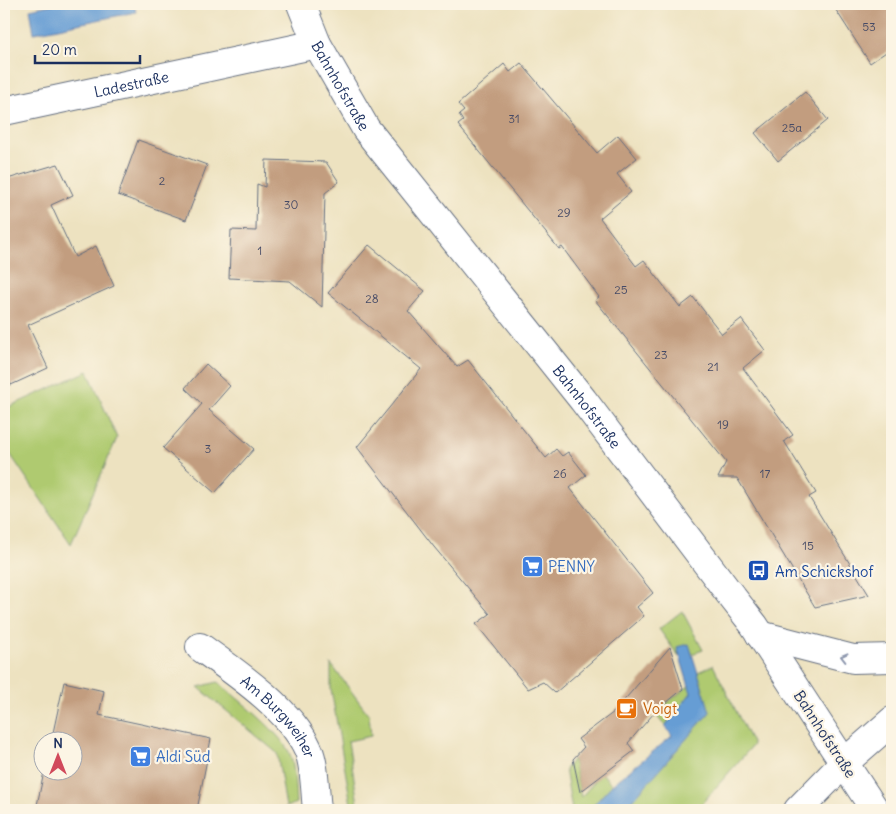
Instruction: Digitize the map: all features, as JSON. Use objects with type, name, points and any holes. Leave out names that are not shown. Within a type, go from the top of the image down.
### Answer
[{"type":"street","name":"Bahnhofstraße","points":[[301,4],[317,44],[366,129],[583,400],[760,635],[875,810]]},
{"type":"street","name":"Ladestraße","points":[[4,111],[317,44]]},
{"type":"street","points":[[760,635],[853,659],[892,658]]},
{"type":"street","name":"Am Burgweiher","points":[[200,647],[295,725],[309,751],[317,810]]},
{"type":"street","points":[[798,810],[844,763],[892,721]]},
{"type":"green space","points":[[88,371],[117,438],[71,544],[4,445],[4,409]]},
{"type":"green space","points":[[682,611],[703,650],[692,654],[688,644],[677,647],[679,657],[659,629]]},
{"type":"green space","points":[[331,664],[369,715],[371,736],[348,741],[359,810],[352,810],[331,689]]},
{"type":"green space","points":[[713,665],[753,745],[697,809],[674,807],[663,810],[655,806],[651,810],[624,810],[710,712],[698,672]]},
{"type":"green space","points":[[218,682],[259,717],[280,738],[287,748],[291,757],[295,780],[296,803],[286,807],[277,753],[198,687]]},
{"type":"green space","points":[[690,685],[691,693],[665,726],[654,713]]},
{"type":"green space","points":[[573,759],[581,797],[602,773],[612,785],[589,810],[572,810],[565,769]]},
{"type":"water","points":[[54,4],[134,4],[136,12],[34,33],[30,9]]},
{"type":"water","points":[[689,644],[710,712],[624,810],[589,810],[612,785],[672,736],[665,726],[691,693],[677,647]]},
{"type":"building","points":[[832,4],[892,4],[892,48],[870,63]]},
{"type":"building","points":[[521,63],[597,153],[618,135],[637,158],[617,174],[631,192],[600,218],[636,266],[644,260],[680,307],[693,297],[722,334],[741,319],[765,350],[743,368],[793,435],[784,441],[816,493],[809,497],[869,595],[815,607],[737,478],[718,478],[726,462],[595,300],[599,297],[562,247],[559,249],[458,125],[463,121],[459,115],[464,111],[458,104],[504,64],[510,72]]},
{"type":"building","points":[[805,92],[828,120],[778,161],[755,133]]},
{"type":"building","points":[[138,140],[207,165],[186,220],[118,195]]},
{"type":"building","points":[[266,160],[326,162],[339,182],[325,193],[322,307],[290,281],[229,278],[231,230],[256,231],[257,184],[265,187]]},
{"type":"building","points":[[58,164],[73,195],[51,205],[75,257],[96,246],[114,286],[28,325],[48,368],[11,385],[4,370],[4,180]]},
{"type":"building","points":[[369,245],[425,291],[408,311],[457,367],[468,360],[546,458],[556,449],[562,456],[568,452],[586,475],[570,488],[653,593],[637,607],[644,616],[555,693],[543,682],[528,689],[476,624],[490,614],[434,547],[357,447],[421,369],[328,293]]},
{"type":"building","points":[[206,364],[230,386],[209,410],[254,449],[215,493],[163,448],[202,404],[185,388]]},
{"type":"building","points":[[670,647],[683,689],[654,713],[628,743],[634,751],[580,792],[573,759],[584,747],[578,739],[614,712]]},
{"type":"building","name":"Aldi Süd","points":[[64,682],[104,691],[99,715],[211,739],[197,810],[36,810],[42,782],[82,782],[82,732],[53,732]]},
{"type":"place","name":"PENNY","points":[[532,566]]},
{"type":"place","name":"Am Schickshof","points":[[759,571]]},
{"type":"place","name":"Voigt","points":[[627,708]]},
{"type":"place","name":"Aldi Süd","points":[[140,756]]}]
